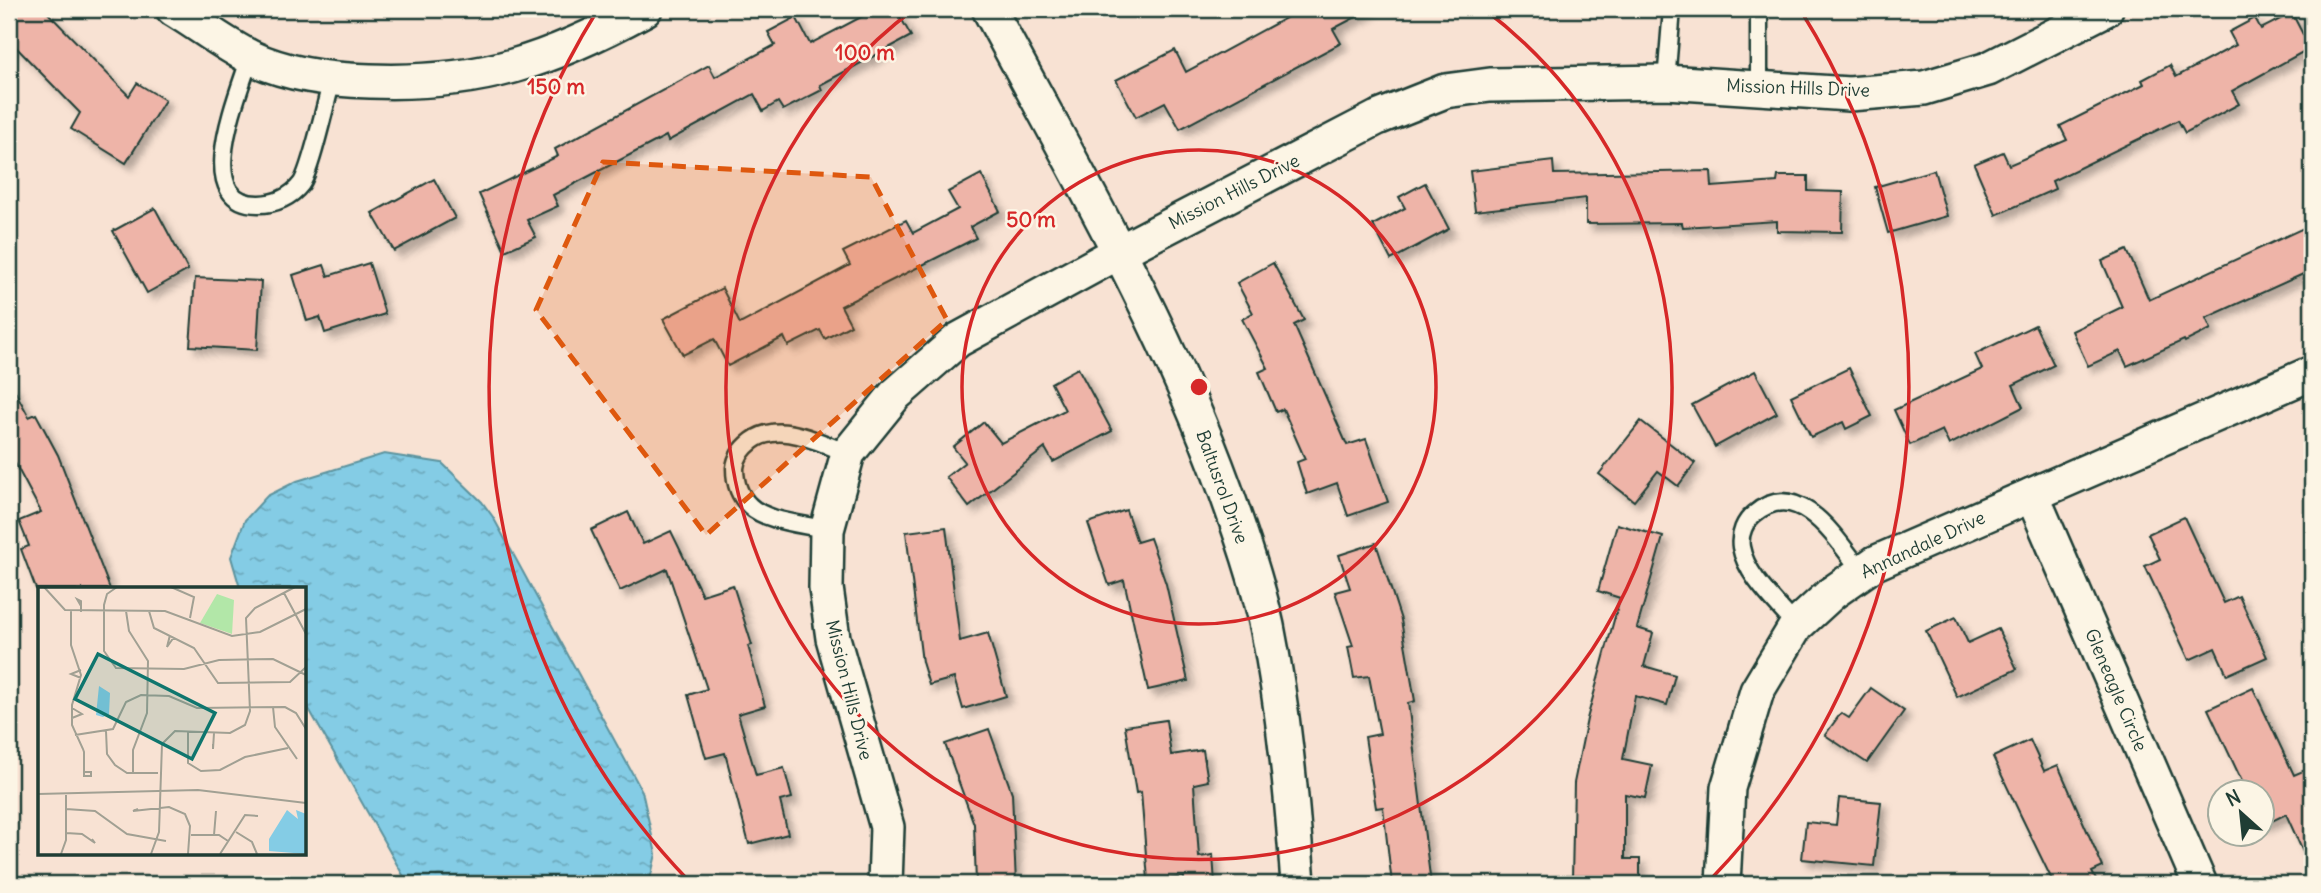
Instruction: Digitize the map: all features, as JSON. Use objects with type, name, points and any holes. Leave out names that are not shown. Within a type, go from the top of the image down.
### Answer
[{"type":"street","points":[[173,9],[250,57],[286,71],[332,80],[455,80],[503,71],[586,40],[645,9]]},
{"type":"street","name":"Baltusrol Drive","points":[[989,9],[1119,251],[1211,452],[1243,541],[1266,625],[1292,800],[1298,884]]},
{"type":"street","name":"Mission Hills Drive","points":[[885,884],[887,827],[833,638],[826,588],[827,530],[848,453],[895,395],[958,340],[1119,251],[1377,118],[1445,92],[1490,85],[1666,82],[1849,94],[1924,88],[1988,69],[2106,9]]},
{"type":"street","name":"Annandale Drive","points":[[1723,884],[1728,788],[1757,691],[1796,626],[1861,571],[2312,373]]},
{"type":"street","name":"Gleneagle Circle","points":[[2032,495],[2200,884]]},
{"type":"lane","points":[[1666,82],[1672,9]]},
{"type":"lane","points":[[1759,9],[1759,87]]},
{"type":"lane","points":[[250,57],[221,168],[233,195],[248,204],[279,201],[303,182],[332,80]]},
{"type":"lane","points":[[827,530],[768,516],[751,508],[735,480],[736,461],[745,446],[760,435],[783,432],[848,453]]},
{"type":"lane","points":[[1796,626],[1747,564],[1741,547],[1741,532],[1749,518],[1762,508],[1777,502],[1801,505],[1824,526],[1861,571]]},
{"type":"highlighted area","points":[[603,162],[871,177],[947,320],[706,535],[536,310]]},
{"type":"water","points":[[384,454],[442,463],[482,502],[493,517],[642,791],[656,854],[649,884],[408,884],[306,704],[306,587],[240,587],[231,557],[245,520],[267,496],[297,481]]},
{"type":"building","points":[[9,9],[44,9],[129,96],[137,83],[165,100],[126,163],[71,129],[80,113],[9,40]]},
{"type":"building","points":[[859,9],[896,9],[911,36],[820,85],[822,90],[783,110],[778,102],[763,111],[754,94],[668,141],[666,136],[553,195],[558,206],[527,220],[536,237],[505,251],[479,194],[558,156],[555,149],[709,65],[715,77],[775,45],[768,32],[796,17],[810,44],[863,16]]},
{"type":"building","points":[[1302,9],[1371,9],[1333,29],[1341,43],[1180,129],[1165,102],[1136,117],[1116,80],[1175,50],[1186,72]]},
{"type":"building","points":[[2292,13],[2310,48],[2232,91],[2239,104],[2185,133],[2178,120],[2052,181],[2055,189],[1996,215],[1974,164],[2003,152],[2009,165],[2067,140],[2060,126],[2144,84],[2142,80],[2170,65],[2176,77],[2236,45],[2229,32],[2255,18],[2261,29]]},
{"type":"building","points":[[1553,161],[1554,174],[1711,171],[1712,187],[1777,182],[1778,176],[1808,176],[1808,191],[1843,192],[1842,232],[1777,231],[1777,221],[1683,227],[1682,223],[1586,224],[1586,198],[1475,211],[1470,171]]},
{"type":"building","points":[[1934,170],[1947,216],[1888,233],[1875,187]]},
{"type":"building","points":[[981,174],[1000,211],[970,227],[976,238],[841,306],[851,325],[825,339],[820,330],[788,346],[784,337],[728,366],[714,339],[683,355],[663,319],[722,288],[740,324],[850,265],[843,252],[906,220],[913,233],[958,209],[948,192]]},
{"type":"building","points":[[434,179],[455,218],[394,251],[372,213]]},
{"type":"building","points":[[1425,183],[1449,229],[1391,260],[1373,225],[1405,208],[1399,197]]},
{"type":"building","points":[[155,208],[188,270],[147,293],[113,231]]},
{"type":"building","points":[[2312,224],[2312,270],[2206,318],[2211,329],[2185,342],[2184,340],[2127,366],[2120,351],[2088,366],[2072,331],[2122,307],[2102,261],[2127,250],[2149,300]]},
{"type":"building","points":[[369,263],[385,314],[325,333],[320,317],[307,321],[293,275],[324,265],[328,276]]},
{"type":"building","points":[[1273,263],[1304,320],[1294,325],[1347,445],[1366,439],[1388,502],[1348,516],[1337,483],[1307,494],[1297,462],[1305,459],[1283,409],[1276,412],[1259,372],[1268,368],[1242,319],[1253,313],[1237,283]]},
{"type":"building","points":[[195,278],[261,281],[257,350],[190,346]]},
{"type":"building","points":[[2035,325],[2054,365],[2013,385],[2023,407],[1949,445],[1942,430],[1910,445],[1894,410],[1982,369],[1975,354]]},
{"type":"building","points":[[1078,368],[1112,431],[1053,462],[1045,448],[969,507],[946,477],[965,462],[953,447],[984,422],[1001,443],[1065,410],[1051,383]]},
{"type":"building","points":[[1849,368],[1872,416],[1846,429],[1843,422],[1811,437],[1791,396]]},
{"type":"building","points":[[1755,371],[1777,413],[1715,447],[1692,405]]},
{"type":"building","points":[[9,380],[29,417],[36,414],[58,455],[109,587],[36,589],[21,549],[29,546],[19,521],[41,512],[9,452]]},
{"type":"building","points":[[1641,421],[1695,463],[1678,486],[1658,471],[1634,501],[1599,474]]},
{"type":"building","points":[[1126,510],[1137,542],[1150,538],[1166,584],[1188,681],[1148,690],[1124,580],[1109,585],[1088,523]]},
{"type":"building","points":[[628,512],[643,544],[671,531],[702,595],[733,585],[752,645],[748,646],[765,706],[738,714],[756,775],[784,768],[792,798],[780,801],[788,834],[749,844],[725,753],[706,758],[688,695],[707,689],[667,569],[620,591],[591,530]]},
{"type":"building","points":[[2184,517],[2224,603],[2239,596],[2267,657],[2227,675],[2215,648],[2189,660],[2145,566],[2160,559],[2148,534]]},
{"type":"building","points":[[1617,524],[1663,537],[1637,628],[1653,633],[1644,666],[1675,675],[1667,705],[1635,696],[1623,759],[1652,765],[1645,798],[1625,794],[1625,859],[1640,859],[1640,884],[1572,879],[1574,783],[1587,719],[1620,598],[1598,591]]},
{"type":"building","points":[[946,527],[960,641],[988,633],[1006,696],[963,709],[954,678],[929,685],[922,662],[906,532]]},
{"type":"building","points":[[1376,543],[1401,620],[1415,701],[1408,703],[1431,884],[1392,884],[1383,807],[1376,808],[1365,737],[1380,734],[1369,676],[1354,678],[1348,647],[1353,646],[1335,592],[1350,588],[1339,555]]},
{"type":"building","points":[[1956,617],[1968,643],[1998,629],[2017,669],[1957,697],[1926,631]]},
{"type":"building","points":[[1871,688],[1904,711],[1867,763],[1825,735],[1841,713],[1849,718]]},
{"type":"building","points":[[2253,688],[2294,775],[2312,767],[2312,872],[2286,814],[2276,819],[2276,778],[2240,778],[2208,709]]},
{"type":"building","points":[[1166,720],[1171,755],[1203,750],[1208,781],[1194,784],[1199,857],[1213,855],[1215,884],[1184,884],[1184,877],[1148,880],[1141,792],[1136,793],[1125,726]]},
{"type":"building","points":[[989,729],[1012,793],[1016,884],[976,884],[974,824],[945,744]]},
{"type":"building","points":[[2030,740],[2044,771],[2058,765],[2103,867],[2092,872],[2098,884],[2054,884],[1993,757]]},
{"type":"building","points":[[1839,798],[1881,802],[1874,866],[1802,859],[1806,822],[1836,825]]}]
